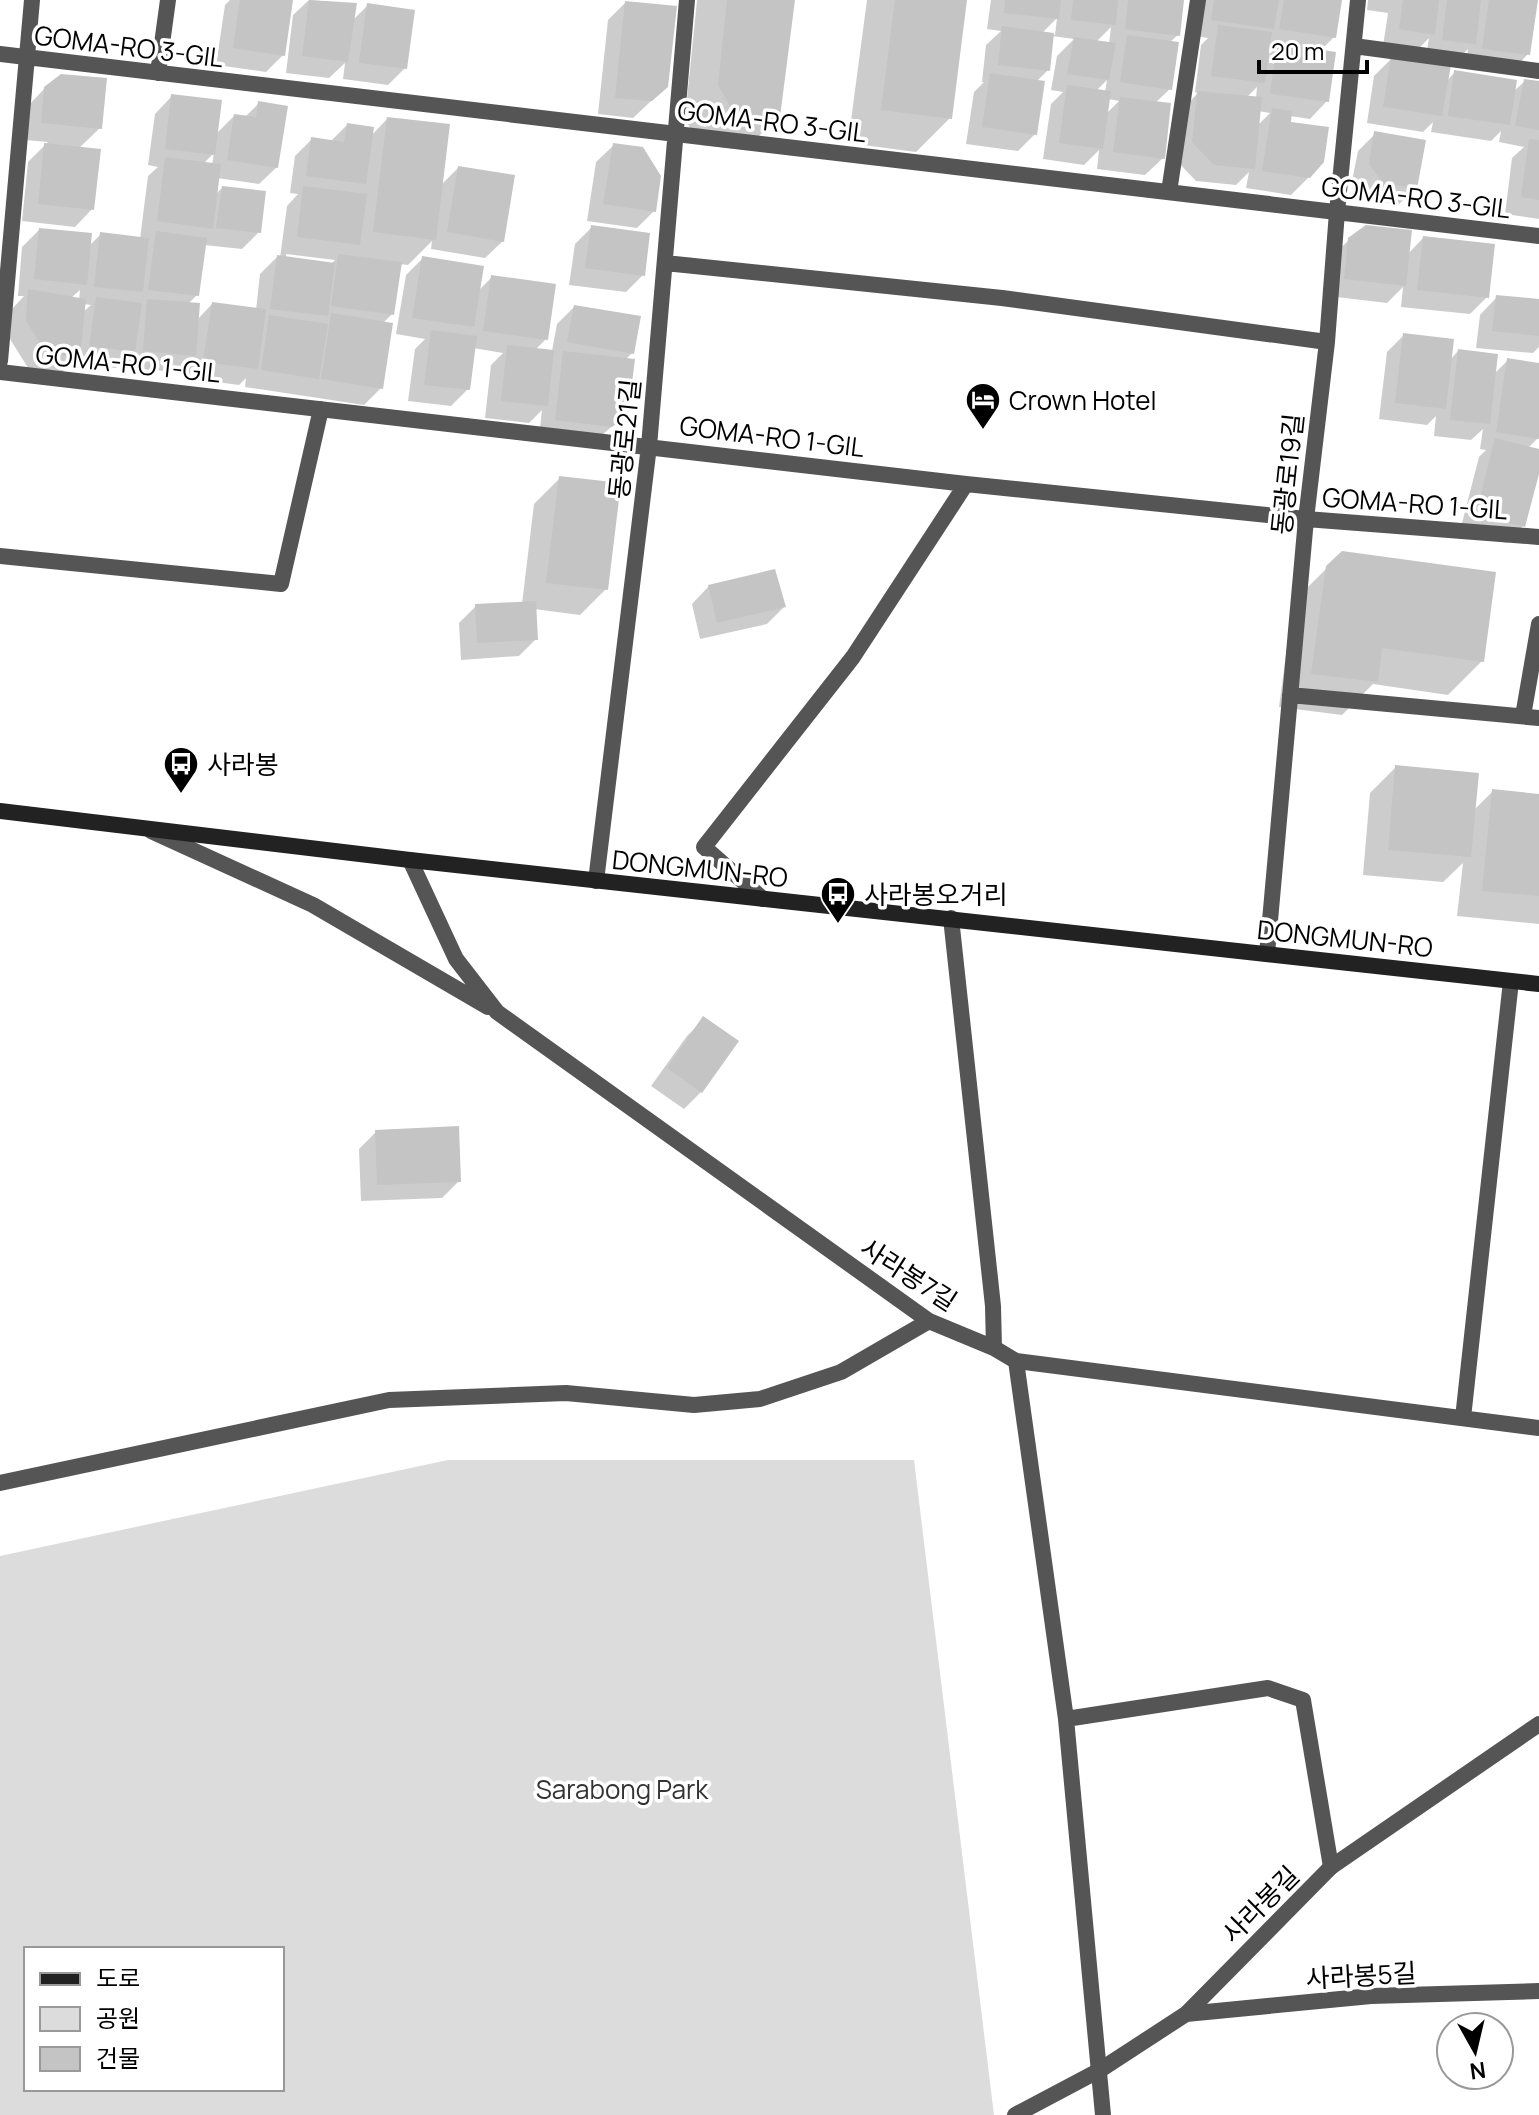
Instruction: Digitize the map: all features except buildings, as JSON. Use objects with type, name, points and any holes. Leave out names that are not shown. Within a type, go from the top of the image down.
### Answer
[{"type":"main road","name":"DONGMUN-RO","points":[[0,811],[596,881],[1539,984]]},
{"type":"street","points":[[0,361],[32,0]]},
{"type":"street","points":[[158,73],[168,0]]},
{"type":"street","name":"동광로21길","points":[[596,881],[649,446],[687,0]]},
{"type":"street","points":[[1169,192],[1198,0]]},
{"type":"street","name":"동광로19길","points":[[1267,954],[1306,519],[1327,342],[1358,0]]},
{"type":"street","points":[[1354,46],[1539,71]]},
{"type":"street","name":"GOMA-RO 3-GIL","points":[[0,54],[1539,236]]},
{"type":"street","points":[[665,263],[1002,298],[1327,342]]},
{"type":"street","name":"GOMA-RO 1-GIL","points":[[0,372],[966,484],[1306,519],[1539,537]]},
{"type":"street","points":[[0,556],[281,584],[321,409]]},
{"type":"street","points":[[763,899],[704,847],[853,657],[966,484]]},
{"type":"street","points":[[1290,695],[1531,717],[1539,624]]},
{"type":"street","points":[[150,830],[313,905],[497,1012]]},
{"type":"street","name":"사라봉7길","points":[[410,860],[456,959],[497,1012],[929,1321],[994,1348],[1016,1361],[1539,1428]]},
{"type":"street","points":[[951,918],[993,1306],[994,1348]]},
{"type":"street","points":[[1463,1418],[1511,981]]},
{"type":"street","points":[[0,1483],[389,1400],[566,1393],[694,1405],[760,1399],[841,1372],[929,1321]]},
{"type":"street","points":[[1016,1361],[1066,1719],[1103,2115]]},
{"type":"street","points":[[1066,1719],[1268,1688],[1303,1700],[1331,1867]]},
{"type":"street","name":"사라봉길","points":[[1015,2115],[1100,2070],[1186,2014],[1331,1867],[1539,1724]]},
{"type":"street","name":"사라봉5길","points":[[1186,2014],[1371,1996],[1539,1991]]},
{"type":"green space","name":"Sarabong Park","points":[[448,1460],[914,1460],[994,2115],[0,2115],[0,1556]]},
{"type":"place","name":"Crown Hotel","points":[[983,431]]},
{"type":"place","name":"사라봉","points":[[181,795]]},
{"type":"place","name":"사라봉오거리","points":[[838,925]]}]
